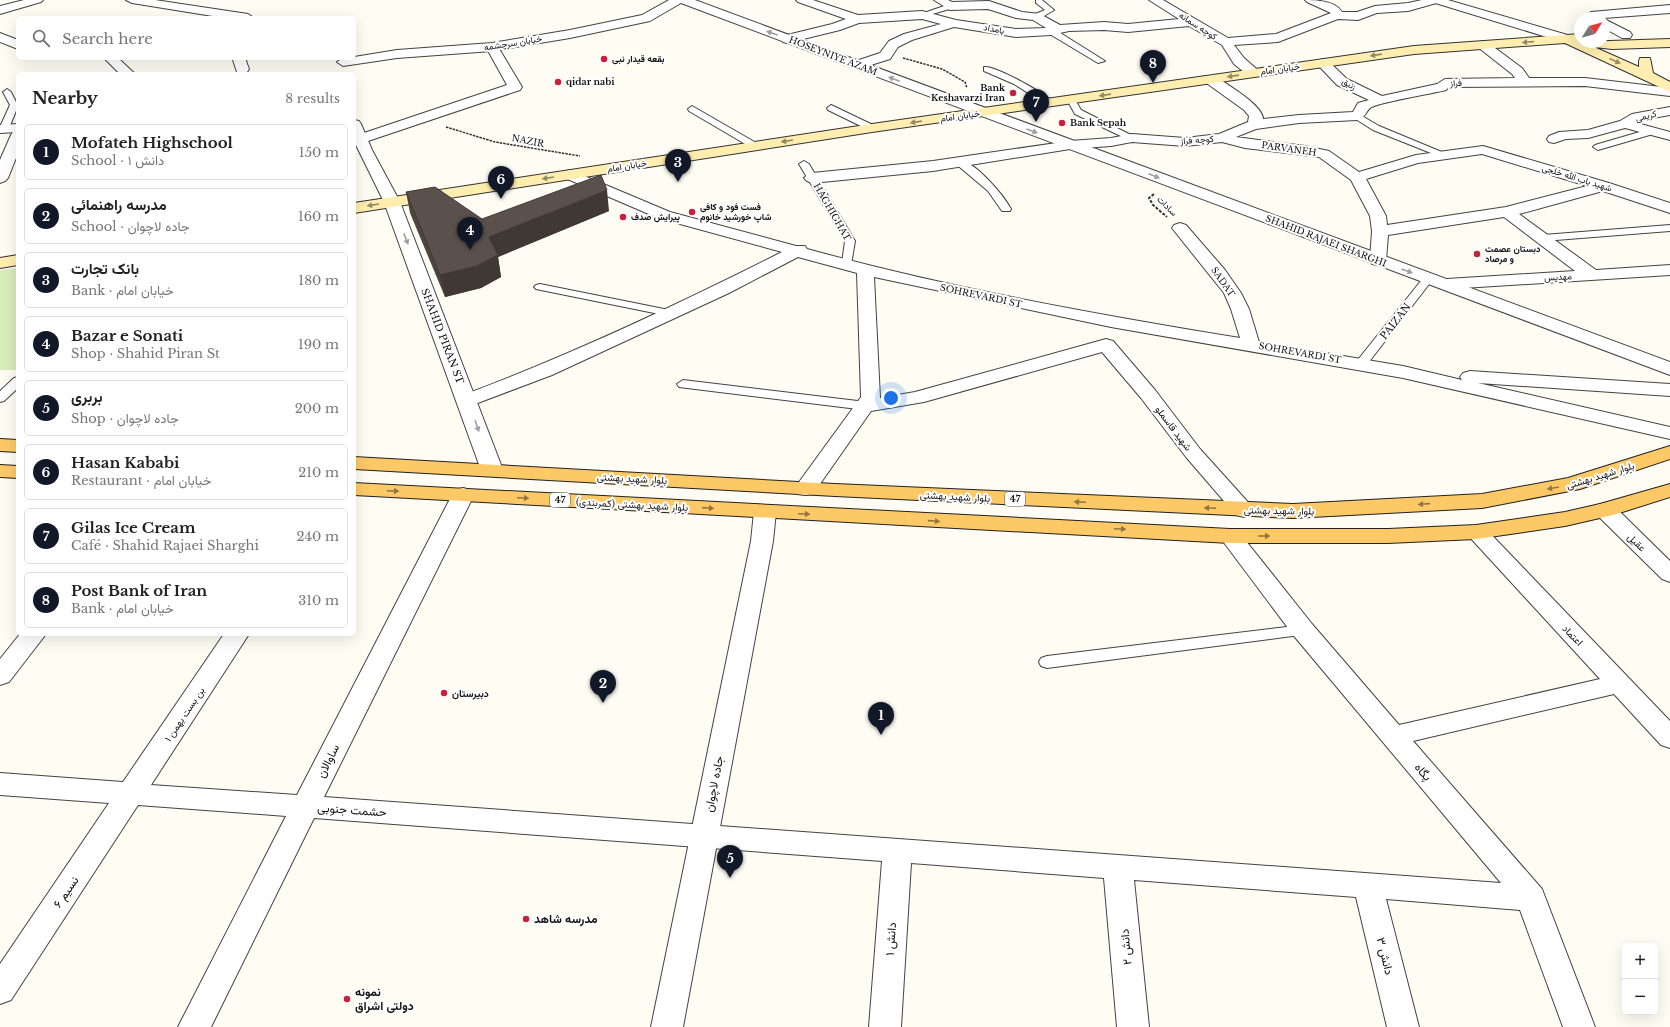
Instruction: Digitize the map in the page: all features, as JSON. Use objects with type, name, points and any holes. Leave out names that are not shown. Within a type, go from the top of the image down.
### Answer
[{"type":"main road","points":[[1610,36],[1664,33],[1670,39]]},
{"type":"main road","name":"خیابان امام","points":[[356,208],[872,128],[1414,50],[1574,39]]},
{"type":"main road","points":[[1610,45],[1670,43]]},
{"type":"main road","points":[[1594,48],[1647,75],[1668,93]]},
{"type":"main road","points":[[1647,75],[1644,63],[1646,58],[1651,56],[1670,55]]},
{"type":"main road","points":[[0,263],[16,260]]},
{"type":"main road","points":[[0,445],[16,446]]},
{"type":"main road","name":"بلوار شهید بهشتی","points":[[356,463],[805,488],[1244,510],[1293,511],[1354,509],[1482,501],[1572,484],[1670,452]]},
{"type":"main road","points":[[0,471],[16,472]]},
{"type":"main road","points":[[737,510],[728,501],[729,492],[743,484]]},
{"type":"main road","name":"بلوار شهید بهشتی (کمربندی)","points":[[356,489],[765,512]]},
{"type":"main road","name":"47","points":[[765,512],[1230,536],[1388,536],[1476,532],[1565,519],[1605,510],[1670,490]]},
{"type":"street","points":[[0,10],[37,0]]},
{"type":"street","points":[[132,0],[235,16]]},
{"type":"street","name":"خیابان سرچشمه","points":[[356,58],[492,47],[646,18],[678,0]]},
{"type":"street","name":"HOSEYNIYE AZAM","points":[[684,0],[982,112]]},
{"type":"street","name":"بامداد","points":[[802,0],[857,19],[922,15],[954,24],[990,28],[1016,33],[1104,26],[1128,28],[1189,22]]},
{"type":"street","name":"کوچه سمانه","points":[[1155,0],[1173,9],[1189,22],[1226,42],[1239,61],[1254,73]]},
{"type":"street","points":[[1311,0],[1336,11],[1337,15]]},
{"type":"street","points":[[1226,42],[1278,38],[1337,15],[1358,16],[1375,10],[1408,7],[1436,0],[1574,38]]},
{"type":"street","points":[[1465,9],[1487,1]]},
{"type":"street","points":[[945,3],[989,5],[1020,15],[1036,17],[1054,29]]},
{"type":"street","points":[[1610,14],[1670,9]]},
{"type":"street","points":[[787,38],[836,27],[857,19]]},
{"type":"street","points":[[858,65],[888,54],[889,49],[893,44],[908,37],[954,24]]},
{"type":"street","points":[[1610,26],[1626,35]]},
{"type":"street","points":[[0,38],[16,44]]},
{"type":"street","points":[[1483,45],[1517,71],[1524,81]]},
{"type":"street","points":[[360,147],[426,119],[515,88],[492,47]]},
{"type":"street","points":[[112,60],[126,72]]},
{"type":"street","points":[[338,72],[341,60]]},
{"type":"street","name":"زنبق","points":[[1322,63],[1342,82],[1379,100]]},
{"type":"street","points":[[1210,79],[1249,107],[1256,116],[1256,120],[1253,125]]},
{"type":"street","name":"فراز","points":[[1357,116],[1363,110],[1363,106],[1379,100],[1441,87],[1445,83],[1524,81],[1585,82],[1668,93]]},
{"type":"street","name":"کریمی","points":[[1625,124],[1637,117],[1670,111]]},
{"type":"street","name":"SHAHID RAJAEI SHARGHI","points":[[982,112],[1428,279],[1447,284],[1670,369]]},
{"type":"street","points":[[1253,125],[1299,119],[1357,116]]},
{"type":"street","points":[[1554,139],[1564,135],[1588,134],[1625,124]]},
{"type":"street","name":"کریمی","points":[[1625,124],[1650,132],[1670,136]]},
{"type":"street","name":"کوچه فراز","points":[[812,178],[898,170],[1070,145],[1110,142],[1132,138],[1185,142],[1222,138],[1253,125]]},
{"type":"street","name":"SHAHID PIRAN ST","points":[[356,132],[360,147],[392,202],[468,400],[492,470]]},
{"type":"street","name":"PARVANEH","points":[[1222,138],[1245,144],[1305,150],[1324,154],[1357,177],[1378,216],[1380,231],[1378,260]]},
{"type":"street","points":[[0,178],[12,161],[16,144]]},
{"type":"street","name":"شهید باب الله خلجی","points":[[1444,155],[1483,150],[1604,186],[1670,208]]},
{"type":"street","points":[[1357,177],[1416,159],[1444,155]]},
{"type":"street","name":"SOHREVARDI ST","points":[[570,175],[664,215],[847,263],[866,270],[1008,302],[1111,322],[1403,372],[1670,434]]},
{"type":"street","points":[[1380,231],[1507,212],[1604,186]]},
{"type":"street","points":[[1507,212],[1592,275]]},
{"type":"street","name":"SADAT","points":[[1180,228],[1196,250],[1216,269],[1237,303],[1251,345]]},
{"type":"street","points":[[468,400],[545,371],[723,289],[799,250]]},
{"type":"street","points":[[805,488],[866,406],[871,397],[866,270]]},
{"type":"street","name":"مهدیس","points":[[1447,284],[1670,270]]},
{"type":"street","points":[[866,406],[917,398],[1106,345],[1111,322]]},
{"type":"street","name":"شهید قاسملو","points":[[1106,345],[1148,394],[1193,453],[1244,510]]},
{"type":"street","name":"SOHREVARDI ST","points":[[1403,372],[1670,390]]},
{"type":"street","name":"ساوالان","points":[[194,1027],[463,495]]},
{"type":"street","name":"عقیل","points":[[1605,510],[1670,574]]},
{"type":"street","name":"جاده لاچوان","points":[[667,1027],[762,541],[765,512]]},
{"type":"street","name":"اعتماد","points":[[1476,532],[1670,738]]},
{"type":"street","name":"پگاه","points":[[1230,536],[1303,630],[1531,898],[1579,1027]]},
{"type":"street","points":[[0,676],[32,636]]},
{"type":"street","name":"بن بست بهمن ۱","points":[[131,794],[236,636]]},
{"type":"street","points":[[1392,736],[1620,684]]},
{"type":"street","name":"حشمت جنوبی","points":[[0,784],[1531,898]]},
{"type":"street","name":"نسیم ۶","points":[[0,990],[131,794]]},
{"type":"street","name":"دانش ۱","points":[[885,1027],[897,851]]},
{"type":"street","name":"دانش ۲","points":[[1118,867],[1133,1027]]},
{"type":"street","name":"دانش ۳","points":[[1368,885],[1403,1027]]},
{"type":"lane","points":[[1036,17],[1050,10],[1039,1]]},
{"type":"lane","points":[[922,15],[945,3]]},
{"type":"lane","points":[[1054,29],[1101,61]]},
{"type":"lane","points":[[987,69],[1017,82],[1050,103]]},
{"type":"lane","points":[[7,92],[14,105],[7,128]]},
{"type":"lane","points":[[1071,100],[1078,112],[1132,138]]},
{"type":"lane","points":[[831,108],[872,128]]},
{"type":"lane","points":[[692,109],[755,146]]},
{"type":"lane","points":[[1357,116],[1376,128],[1444,155]]},
{"type":"lane","points":[[1598,147],[1650,132]]},
{"type":"lane","points":[[959,162],[994,190],[1000,197],[1006,209]]},
{"type":"lane","name":"HAGHIGHAT","points":[[804,164],[850,241],[847,263]]},
{"type":"lane","points":[[1543,238],[1670,228]]},
{"type":"lane","name":"PAIZAN","points":[[1361,364],[1428,279]]},
{"type":"lane","points":[[540,287],[669,313]]},
{"type":"lane","points":[[0,398],[16,383]]},
{"type":"lane","points":[[683,384],[866,406]]},
{"type":"lane","points":[[1047,662],[1303,630]]},
{"type":"path","points":[[888,54],[942,69],[965,82],[966,87],[970,89]]},
{"type":"path","name":"NAZIR","points":[[426,119],[461,133],[520,148],[584,156]]},
{"type":"path","name":"سادات","points":[[1177,185],[1149,198],[1153,205],[1180,228]]},
{"type":"green space","points":[[16,268],[16,370],[0,370],[0,270]]},
{"type":"building","points":[[601,175],[607,190],[489,237],[498,255],[477,266],[440,275],[406,192],[435,187],[482,219]]},
{"type":"place","name":"بقعه قیدار نبی","points":[[604,59]]},
{"type":"place","name":"qidar nabi","points":[[558,82]]},
{"type":"place","name":"Post Bank of Iran","points":[[1153,83]]},
{"type":"place","name":"Bank Keshavarzi Iran","points":[[1013,93]]},
{"type":"place","name":"Gilas Ice Cream","points":[[1036,122]]},
{"type":"place","name":"Bank Sepah","points":[[1062,123]]},
{"type":"place","name":"بانک تجارت","points":[[678,182]]},
{"type":"place","name":"Hasan Kababi","points":[[501,199]]},
{"type":"place","name":"فست فود و کافی شاپ خورشید خانوم","points":[[692,212]]},
{"type":"place","name":"پیرایش صدف","points":[[623,217]]},
{"type":"place","name":"Bazar e Sonati","points":[[470,250]]},
{"type":"place","name":"دبستان عصمت و مرصاد","points":[[1477,254]]},
{"type":"place","name":"دبیرستان","points":[[444,693]]},
{"type":"place","name":"مدرسه راهنمائی","points":[[603,703]]},
{"type":"place","name":"Mofateh Highschool","points":[[881,735]]},
{"type":"place","name":"بربری","points":[[730,878]]},
{"type":"place","name":"مدرسه شاهد","points":[[526,919]]},
{"type":"place","name":"نمونه دولتی اشراق","points":[[347,999]]}]
